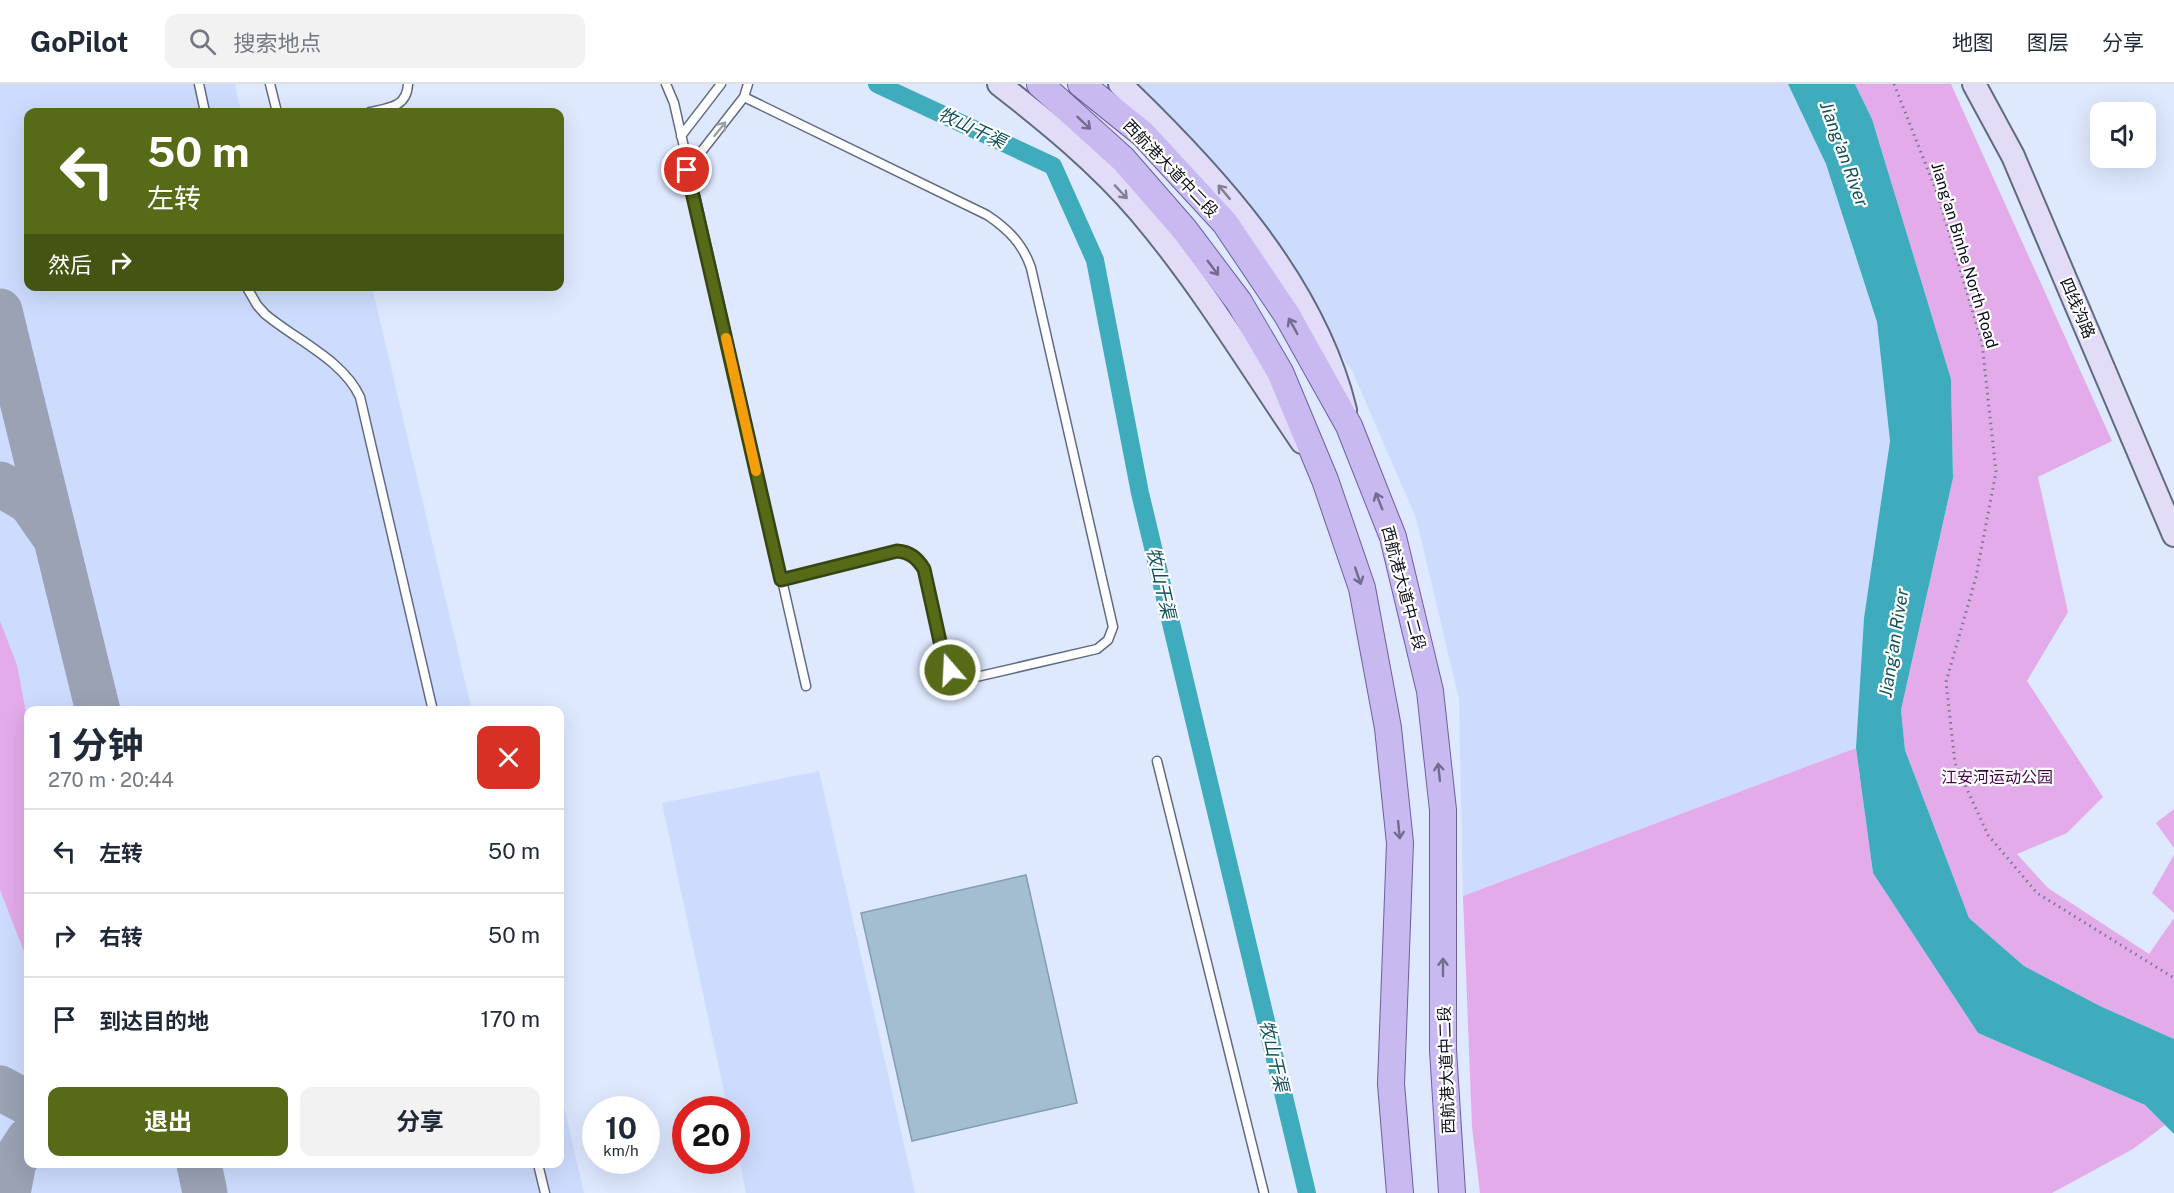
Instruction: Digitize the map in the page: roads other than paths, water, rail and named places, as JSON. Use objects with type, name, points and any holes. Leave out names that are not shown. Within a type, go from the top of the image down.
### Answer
[{"type":"main road","name":"西航港大道中二段","points":[[1040,84],[1123,159],[1184,229],[1239,302],[1280,372],[1319,467],[1362,588],[1388,728],[1400,843],[1391,1084],[1400,1193]]},
{"type":"main road","name":"西航港大道中二段","points":[[1082,84],[1143,134],[1225,223],[1287,315],[1349,426],[1393,537],[1430,691],[1443,810],[1443,1050],[1452,1193]]},
{"type":"street","points":[[999,84],[1047,121],[1138,210],[1178,259],[1228,328],[1319,467]]},
{"type":"street","points":[[1120,84],[1169,131],[1227,195],[1267,249],[1315,328],[1336,374],[1349,426]]},
{"type":"street","name":"四线沟路","points":[[1974,84],[2013,156],[2174,535]]},
{"type":"lane","points":[[199,84],[204,108]]},
{"type":"lane","points":[[270,84],[276,108]]},
{"type":"lane","points":[[385,108],[400,104],[405,99],[408,84]]},
{"type":"lane","points":[[666,84],[674,103],[687,170],[806,686]]},
{"type":"lane","points":[[681,136],[721,84]]},
{"type":"lane","points":[[687,170],[744,97],[747,84]]},
{"type":"lane","points":[[744,97],[987,215],[1008,230],[1018,241],[1031,268],[1113,627],[1108,640],[1097,649],[963,680],[954,675],[946,664],[924,569],[918,560],[906,552],[897,551],[781,580]]},
{"type":"lane","points":[[249,291],[261,310],[338,369],[355,387],[360,397],[432,706]]},
{"type":"lane","points":[[1157,761],[1264,1193]]},
{"type":"lane","points":[[539,1168],[545,1193]]},
{"type":"water","name":"Jiang'an River","points":[[1788,84],[1855,84],[1872,119],[1951,379],[1953,478],[1901,710],[1905,750],[1969,918],[2024,966],[2100,1006],[2174,1039],[2174,1134],[2145,1105],[1978,1033],[1873,873],[1856,748],[1864,618],[1890,441],[1877,322],[1826,164]]},
{"type":"waterway","name":"牧山干渠","points":[[877,84],[1053,166],[1095,260],[1140,493],[1307,1193]]},
{"type":"park label","name":"江安河运动公园","points":[[1997,777]]}]
